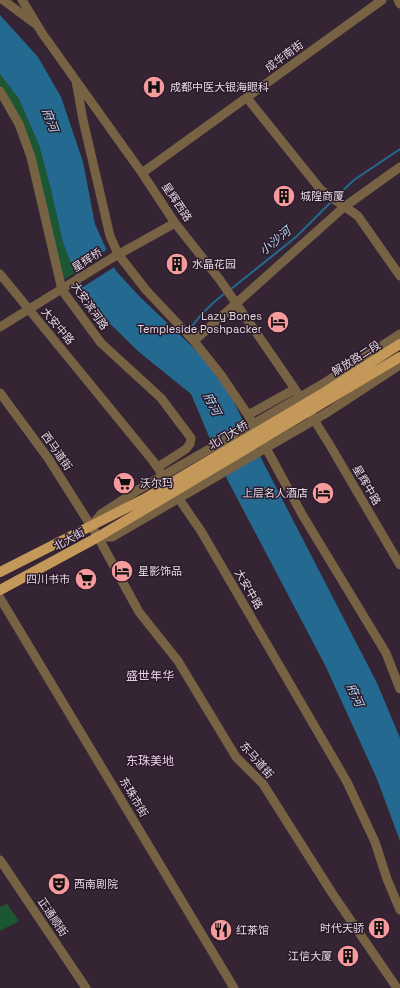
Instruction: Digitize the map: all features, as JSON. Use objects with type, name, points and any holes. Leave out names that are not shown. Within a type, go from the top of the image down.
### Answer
[{"type":"main road","name":"解放路二段","points":[[327,396],[400,344]]},
{"type":"main road","name":"解放路二段","points":[[327,396],[400,357]]},
{"type":"main road","name":"北门大桥","points":[[146,502],[327,396]]},
{"type":"main road","name":"北大街","points":[[0,572],[92,525],[146,502]]},
{"type":"main road","name":"北大街","points":[[0,590],[98,537],[146,502]]},
{"type":"street","points":[[3,0],[37,25]]},
{"type":"street","name":"星辉西路","points":[[22,0],[37,25],[142,173],[175,223],[235,300],[313,418]]},
{"type":"street","name":"成华南街","points":[[142,173],[382,0]]},
{"type":"street","points":[[398,0],[400,4]]},
{"type":"street","points":[[76,81],[83,120],[115,256],[189,336],[221,375],[248,415],[303,516],[386,653],[400,689]]},
{"type":"street","name":"大安滨河路","points":[[0,91],[18,124],[31,157],[62,290],[101,343],[161,398],[191,438],[190,444],[186,449],[158,467]]},
{"type":"street","points":[[247,98],[321,190],[358,216],[400,276]]},
{"type":"street","points":[[189,336],[235,300],[342,206],[400,168]]},
{"type":"street","name":"星辉桥","points":[[0,327],[115,256],[175,223]]},
{"type":"street","name":"大安中路","points":[[0,274],[158,467],[201,531],[347,782],[375,842],[387,879],[400,910]]},
{"type":"street","points":[[327,396],[400,334]]},
{"type":"street","points":[[146,502],[327,396],[400,365]]},
{"type":"street","points":[[248,415],[295,389]]},
{"type":"street","name":"西马道街","points":[[0,392],[48,458],[92,525]]},
{"type":"street","name":"星辉中路","points":[[313,418],[400,565]]},
{"type":"street","name":"东马道街","points":[[92,525],[139,612],[178,660],[236,757],[263,784],[332,893],[397,988]]},
{"type":"street","name":"东珠市街","points":[[0,598],[234,988]]},
{"type":"street","name":"正通顺街","points":[[0,860],[86,988]]},
{"type":"green space","points":[[0,74],[19,99],[39,145],[63,243],[75,273],[63,280],[33,154],[0,89]]},
{"type":"green space","points":[[7,904],[19,921],[0,931],[0,907]]},
{"type":"water","name":"府河","points":[[0,15],[38,57],[61,97],[83,162],[95,224],[116,271],[140,297],[201,355],[231,396],[262,460],[377,683],[400,738],[400,841],[377,779],[326,667],[227,479],[191,394],[139,352],[104,318],[82,291],[63,243],[39,145],[19,99],[0,74]]},
{"type":"pier","points":[[108,249],[116,266],[83,287],[76,269]]},
{"type":"waterway","name":"小沙河","points":[[336,197],[354,180],[400,149]]},
{"type":"waterway","name":"小沙河","points":[[231,289],[296,237],[333,200]]},
{"type":"waterway","name":"小沙河","points":[[189,331],[205,310],[225,293]]},
{"type":"place","name":"成都中医大银海眼科","points":[[154,87]]},
{"type":"place","name":"城隍商厦","points":[[284,196]]},
{"type":"place","name":"水晶花园","points":[[177,264]]},
{"type":"place","name":"Lazy Bones Templeside Poshpacker","points":[[278,322]]},
{"type":"place","name":"沃尔玛","points":[[124,483]]},
{"type":"place","name":"上层名人酒店","points":[[323,493]]},
{"type":"place","name":"星影饰品","points":[[122,571]]},
{"type":"place","name":"四川书市","points":[[86,579]]},
{"type":"place","name":"西南剧院","points":[[59,884]]},
{"type":"place","name":"时代天骄","points":[[379,928]]},
{"type":"place","name":"红茶馆","points":[[221,930]]},
{"type":"place","name":"江信大厦","points":[[348,956]]},
{"type":"district","name":"盛世年华","points":[[150,676]]},
{"type":"district","name":"东珠美地","points":[[150,761]]}]
